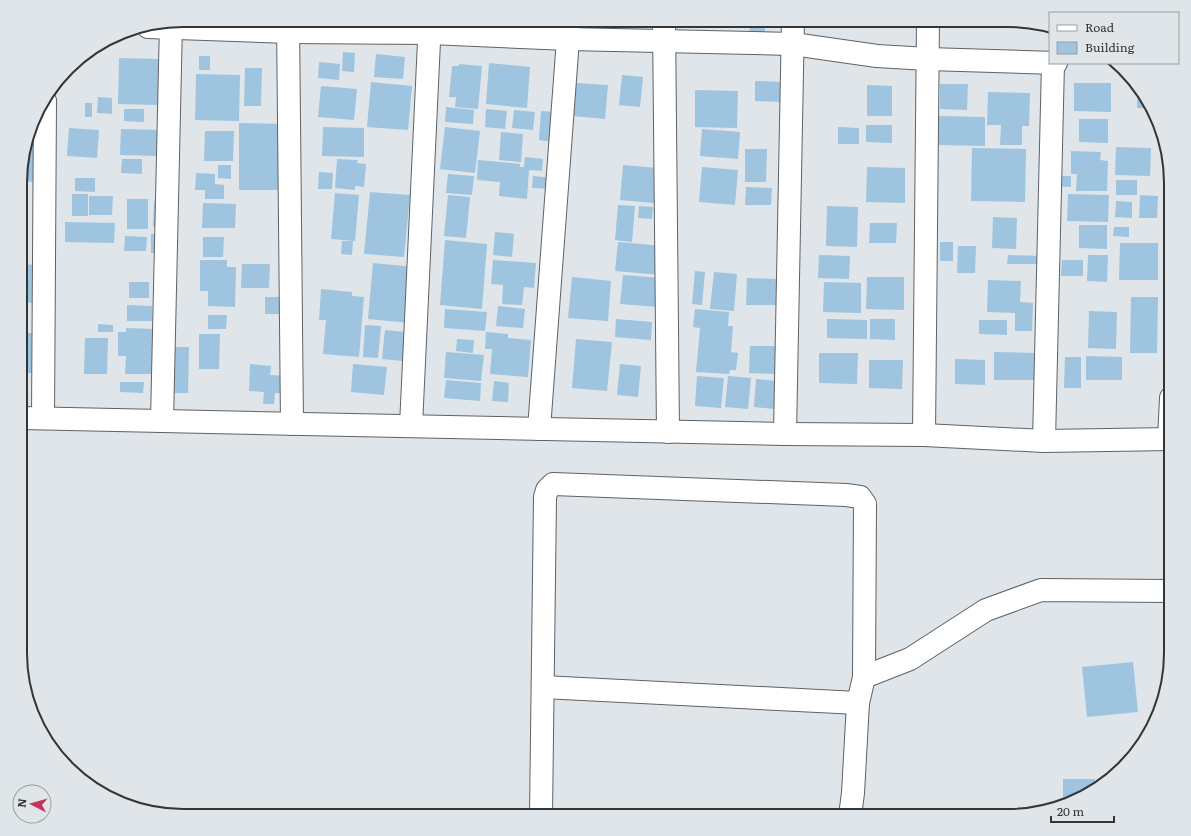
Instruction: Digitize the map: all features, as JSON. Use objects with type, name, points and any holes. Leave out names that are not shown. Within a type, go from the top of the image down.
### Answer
[{"type":"street","points":[[162,421],[171,27]]},
{"type":"street","points":[[288,27],[292,424]]},
{"type":"street","points":[[411,426],[430,27]]},
{"type":"street","points":[[476,27],[664,30],[793,44],[877,56],[1049,63]]},
{"type":"street","points":[[785,434],[793,27]]},
{"type":"street","points":[[924,435],[928,27]]},
{"type":"street","points":[[539,429],[568,29]]},
{"type":"street","points":[[664,30],[668,432]]},
{"type":"street","points":[[1044,441],[1053,64]]},
{"type":"street","points":[[43,418],[44,112]]},
{"type":"street","points":[[27,418],[668,432],[924,435],[1044,441],[1164,439]]},
{"type":"street","points":[[541,809],[545,497],[546,490],[553,484],[846,495],[860,497],[864,504],[864,677],[858,702],[851,809]]},
{"type":"street","points":[[864,677],[910,659],[986,610],[1041,590],[1164,591]]},
{"type":"street","points":[[543,686],[858,702]]},
{"type":"building","points":[[750,27],[765,27],[765,38],[749,38]]},
{"type":"building","points":[[343,52],[355,53],[354,72],[342,71]]},
{"type":"building","points":[[376,54],[405,57],[403,79],[374,77]]},
{"type":"building","points":[[199,56],[210,56],[210,70],[199,70]]},
{"type":"building","points":[[119,58],[159,59],[158,105],[118,104]]},
{"type":"building","points":[[319,62],[340,64],[339,80],[318,78]]},
{"type":"building","points":[[489,63],[530,67],[527,108],[486,104]]},
{"type":"building","points":[[459,64],[482,66],[478,109],[455,107],[456,97],[449,97],[452,66],[459,66]]},
{"type":"building","points":[[245,68],[262,68],[261,106],[244,106]]},
{"type":"building","points":[[196,74],[240,75],[239,121],[195,120]]},
{"type":"building","points":[[622,75],[643,77],[640,107],[619,105]]},
{"type":"building","points":[[755,81],[785,82],[785,102],[755,101]]},
{"type":"building","points":[[371,82],[412,86],[408,130],[367,127]]},
{"type":"building","points":[[576,83],[608,85],[605,119],[573,116]]},
{"type":"building","points":[[1074,83],[1111,83],[1111,112],[1074,111]]},
{"type":"building","points":[[940,84],[968,84],[967,110],[940,109]]},
{"type":"building","points":[[867,85],[892,86],[892,116],[867,116]]},
{"type":"building","points":[[321,86],[357,89],[354,120],[318,117]]},
{"type":"building","points":[[695,90],[738,91],[737,128],[695,127]]},
{"type":"building","points":[[988,92],[1030,93],[1029,126],[1022,126],[1022,145],[1000,145],[1001,125],[987,125]]},
{"type":"building","points":[[1137,96],[1145,108],[1137,108]]},
{"type":"building","points":[[98,97],[112,98],[112,114],[97,113]]},
{"type":"building","points":[[85,103],[92,103],[92,117],[85,117]]},
{"type":"building","points":[[446,107],[474,110],[473,124],[445,122]]},
{"type":"building","points":[[124,109],[144,109],[144,122],[124,121]]},
{"type":"building","points":[[486,109],[507,111],[505,129],[485,127]]},
{"type":"building","points":[[514,110],[535,112],[533,130],[512,128]]},
{"type":"building","points":[[541,111],[555,112],[553,142],[539,140]]},
{"type":"building","points":[[939,116],[985,117],[985,146],[938,145]]},
{"type":"building","points":[[1079,119],[1108,119],[1108,143],[1079,142]]},
{"type":"building","points":[[239,123],[284,124],[283,190],[239,190]]},
{"type":"building","points":[[866,125],[892,125],[892,143],[866,142]]},
{"type":"building","points":[[38,127],[35,182],[27,181],[27,173],[32,143]]},
{"type":"building","points":[[323,127],[364,128],[364,157],[322,156]]},
{"type":"building","points":[[445,127],[480,131],[475,173],[440,169]]},
{"type":"building","points":[[838,127],[859,128],[859,144],[838,144]]},
{"type":"building","points":[[69,128],[99,130],[97,158],[67,156]]},
{"type":"building","points":[[121,129],[160,130],[159,156],[120,155]]},
{"type":"building","points":[[702,129],[740,132],[738,159],[700,156]]},
{"type":"building","points":[[205,131],[234,131],[233,161],[204,161]]},
{"type":"building","points":[[501,132],[523,134],[521,162],[499,160]]},
{"type":"building","points":[[1116,147],[1151,148],[1150,176],[1115,175]]},
{"type":"building","points":[[972,148],[1026,149],[1025,202],[971,201]]},
{"type":"building","points":[[745,149],[767,149],[766,182],[745,182]]},
{"type":"building","points":[[1071,151],[1101,152],[1100,160],[1108,161],[1107,191],[1076,191],[1077,174],[1071,174]]},
{"type":"building","points":[[525,157],[543,159],[542,171],[529,170],[527,199],[499,196],[500,182],[477,180],[478,160],[520,164],[520,167],[524,167]]},
{"type":"building","points":[[122,159],[142,159],[142,174],[121,173]]},
{"type":"building","points":[[337,159],[358,160],[357,163],[366,164],[364,187],[355,186],[355,190],[335,188]]},
{"type":"building","points":[[218,165],[231,165],[231,179],[218,178]]},
{"type":"building","points":[[623,165],[657,168],[654,203],[620,200]]},
{"type":"building","points":[[702,167],[738,170],[735,205],[699,202]]},
{"type":"building","points":[[867,167],[905,168],[905,203],[866,202]]},
{"type":"building","points":[[319,172],[333,173],[332,189],[318,189]]},
{"type":"building","points":[[196,173],[215,174],[215,184],[224,185],[224,199],[205,199],[205,190],[195,190]]},
{"type":"building","points":[[448,174],[474,176],[472,195],[446,193]]},
{"type":"building","points":[[533,176],[554,178],[553,189],[532,188]]},
{"type":"building","points":[[1057,176],[1071,176],[1071,187],[1056,186]]},
{"type":"building","points":[[75,178],[95,178],[95,192],[75,191]]},
{"type":"building","points":[[1116,180],[1137,180],[1137,195],[1116,195]]},
{"type":"building","points":[[746,187],[772,188],[771,205],[745,205]]},
{"type":"building","points":[[370,192],[410,195],[404,257],[364,254]]},
{"type":"building","points":[[335,193],[359,195],[355,241],[331,239]]},
{"type":"building","points":[[72,194],[88,194],[88,216],[72,216]]},
{"type":"building","points":[[1068,194],[1109,195],[1108,222],[1067,221]]},
{"type":"building","points":[[448,195],[470,197],[466,238],[444,236]]},
{"type":"building","points":[[1140,195],[1158,196],[1157,218],[1139,218]]},
{"type":"building","points":[[89,196],[113,196],[112,215],[89,215]]},
{"type":"building","points":[[127,199],[148,199],[148,229],[127,229]]},
{"type":"building","points":[[154,201],[161,202],[161,227],[153,227]]},
{"type":"building","points":[[1116,201],[1132,202],[1132,218],[1115,217]]},
{"type":"building","points":[[203,203],[236,204],[235,228],[202,228]]},
{"type":"building","points":[[618,205],[635,206],[632,242],[615,240]]},
{"type":"building","points":[[639,206],[653,207],[652,219],[638,218]]},
{"type":"building","points":[[827,206],[858,207],[857,247],[826,246]]},
{"type":"building","points":[[993,217],[1017,218],[1016,249],[992,248]]},
{"type":"building","points":[[65,222],[115,223],[114,243],[65,242]]},
{"type":"building","points":[[870,223],[897,223],[896,243],[869,243]]},
{"type":"building","points":[[1079,225],[1107,225],[1107,249],[1079,248]]},
{"type":"building","points":[[1114,227],[1129,227],[1129,237],[1113,236]]},
{"type":"building","points":[[495,232],[514,234],[512,257],[493,255]]},
{"type":"building","points":[[151,234],[160,234],[160,253],[151,253]]},
{"type":"building","points":[[125,236],[147,237],[146,251],[124,251]]},
{"type":"building","points":[[203,237],[224,237],[223,257],[203,257]]},
{"type":"building","points":[[445,240],[487,244],[482,309],[440,305]]},
{"type":"building","points":[[342,241],[353,241],[352,255],[341,254]]},
{"type":"building","points":[[618,242],[664,246],[661,275],[615,271]]},
{"type":"building","points":[[940,242],[953,242],[953,261],[940,261]]},
{"type":"building","points":[[1120,243],[1158,243],[1158,280],[1119,280]]},
{"type":"building","points":[[958,246],[976,246],[975,273],[957,273]]},
{"type":"building","points":[[819,255],[850,256],[849,279],[818,278]]},
{"type":"building","points":[[1008,255],[1042,256],[1042,264],[1007,264]]},
{"type":"building","points":[[1088,255],[1108,255],[1107,282],[1087,281]]},
{"type":"building","points":[[200,260],[227,260],[227,267],[236,267],[235,307],[208,306],[208,291],[200,291]]},
{"type":"building","points":[[493,260],[536,263],[534,288],[524,287],[522,305],[502,304],[503,285],[491,284]]},
{"type":"building","points":[[1062,260],[1083,260],[1083,276],[1061,276]]},
{"type":"building","points":[[373,263],[415,267],[410,323],[368,319]]},
{"type":"building","points":[[27,264],[37,265],[35,303],[27,302]]},
{"type":"building","points":[[242,264],[270,264],[269,288],[241,288]]},
{"type":"building","points":[[695,271],[705,272],[702,305],[692,304]]},
{"type":"building","points":[[714,272],[737,274],[734,311],[710,309]]},
{"type":"building","points":[[623,275],[661,278],[658,307],[620,304]]},
{"type":"building","points":[[572,277],[611,281],[608,321],[568,318]]},
{"type":"building","points":[[867,277],[904,277],[904,310],[866,309]]},
{"type":"building","points":[[747,278],[778,279],[778,305],[746,305]]},
{"type":"building","points":[[988,280],[1021,281],[1020,302],[1033,303],[1032,331],[1015,331],[1015,313],[987,312]]},
{"type":"building","points":[[129,282],[149,282],[149,298],[129,298]]},
{"type":"building","points":[[824,282],[861,283],[861,313],[823,312]]},
{"type":"building","points":[[321,289],[352,292],[352,296],[364,297],[359,357],[323,354],[326,320],[319,320]]},
{"type":"building","points":[[265,297],[283,297],[283,314],[265,314]]},
{"type":"building","points":[[1131,297],[1158,297],[1157,353],[1130,353]]},
{"type":"building","points":[[127,305],[152,306],[152,321],[127,321]]},
{"type":"building","points":[[498,306],[525,309],[523,328],[496,326]]},
{"type":"building","points":[[445,309],[487,312],[485,331],[444,328]]},
{"type":"building","points":[[695,309],[729,312],[728,326],[733,326],[731,352],[738,353],[736,370],[730,370],[729,374],[696,372],[700,328],[693,327]]},
{"type":"building","points":[[1089,311],[1117,312],[1116,349],[1088,348]]},
{"type":"building","points":[[208,315],[227,315],[226,329],[208,329]]},
{"type":"building","points":[[616,319],[652,322],[651,340],[615,337]]},
{"type":"building","points":[[827,319],[867,320],[867,339],[827,338]]},
{"type":"building","points":[[870,319],[895,319],[895,340],[870,339]]},
{"type":"building","points":[[979,320],[1007,320],[1007,335],[979,334]]},
{"type":"building","points":[[98,324],[113,325],[113,332],[98,332]]},
{"type":"building","points":[[365,325],[381,326],[378,358],[363,357]]},
{"type":"building","points":[[126,328],[155,329],[154,374],[125,374],[126,356],[118,356],[118,332],[126,332]]},
{"type":"building","points":[[385,330],[415,333],[413,362],[382,359]]},
{"type":"building","points":[[486,332],[508,334],[508,338],[531,340],[528,377],[490,374],[492,349],[485,349]]},
{"type":"building","points":[[27,333],[37,333],[36,373],[27,373]]},
{"type":"building","points":[[199,334],[220,334],[219,369],[199,369]]},
{"type":"building","points":[[85,338],[108,338],[107,374],[84,374]]},
{"type":"building","points":[[457,339],[474,340],[473,353],[456,351]]},
{"type":"building","points":[[576,339],[612,342],[607,391],[572,388]]},
{"type":"building","points":[[750,346],[776,346],[776,374],[749,373]]},
{"type":"building","points":[[172,347],[189,347],[188,393],[171,393]]},
{"type":"building","points":[[446,352],[484,355],[481,381],[444,378]]},
{"type":"building","points":[[994,352],[1037,353],[1037,380],[994,380]]},
{"type":"building","points":[[819,353],[858,353],[857,384],[819,383]]},
{"type":"building","points":[[1086,356],[1122,357],[1122,380],[1086,380]]},
{"type":"building","points":[[1065,357],[1081,357],[1081,388],[1064,388]]},
{"type":"building","points":[[955,359],[985,360],[985,385],[955,384]]},
{"type":"building","points":[[869,360],[903,360],[902,389],[869,388]]},
{"type":"building","points":[[250,364],[271,366],[270,375],[289,376],[288,394],[275,393],[274,404],[263,404],[264,392],[249,391]]},
{"type":"building","points":[[353,364],[387,367],[384,395],[351,392]]},
{"type":"building","points":[[620,364],[641,366],[638,397],[617,395]]},
{"type":"building","points":[[697,376],[724,378],[721,408],[695,406]]},
{"type":"building","points":[[728,376],[751,378],[748,409],[725,407]]},
{"type":"building","points":[[756,379],[776,381],[774,409],[754,407]]},
{"type":"building","points":[[446,380],[481,383],[480,401],[444,398]]},
{"type":"building","points":[[494,381],[509,383],[508,402],[492,401]]},
{"type":"building","points":[[120,382],[144,382],[143,393],[120,392]]},
{"type":"building","points":[[1133,662],[1138,712],[1087,717],[1082,667]]},
{"type":"building","points":[[1063,779],[1095,779],[1095,782],[1086,788],[1063,798]]}]
